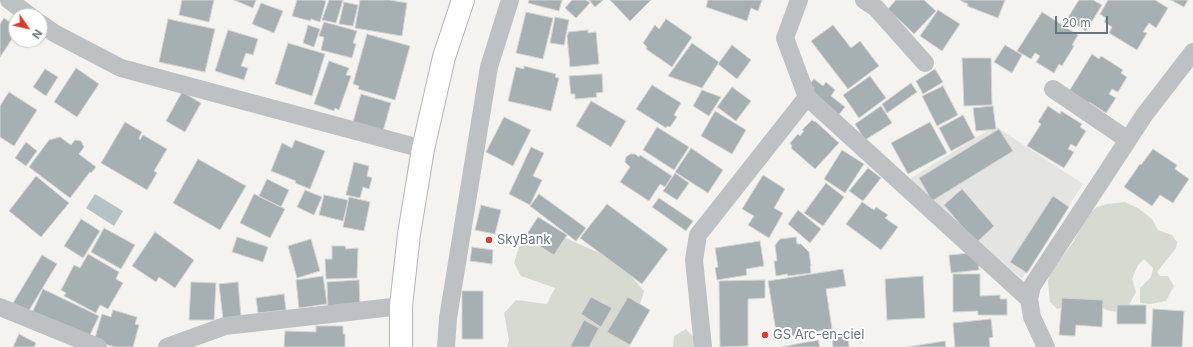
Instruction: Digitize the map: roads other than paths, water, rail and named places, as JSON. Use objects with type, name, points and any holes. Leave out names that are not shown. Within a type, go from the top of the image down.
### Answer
[{"type":"main road","points":[[401,347],[401,306],[409,234],[423,149],[444,57],[463,0]]},
{"type":"street","points":[[9,0],[20,8]]},
{"type":"street","points":[[446,347],[448,318],[489,67],[510,0]]},
{"type":"street","points":[[799,0],[785,38],[807,97],[1029,299]]},
{"type":"street","points":[[864,0],[876,8],[925,63]]},
{"type":"street","points":[[48,29],[122,68],[423,149]]},
{"type":"street","points":[[1046,347],[1032,317],[1029,299],[1032,286],[1145,114],[1193,52]]},
{"type":"street","points":[[1053,89],[1128,140]]},
{"type":"street","points":[[703,347],[694,260],[698,235],[807,97]]},
{"type":"street","points":[[167,347],[225,326],[401,306]]},
{"type":"street","points":[[0,307],[98,347]]},
{"type":"place","name":"SkyBank","points":[[489,240]]},
{"type":"place","name":"GS Arc-en-ciel","points":[[765,335]]}]
